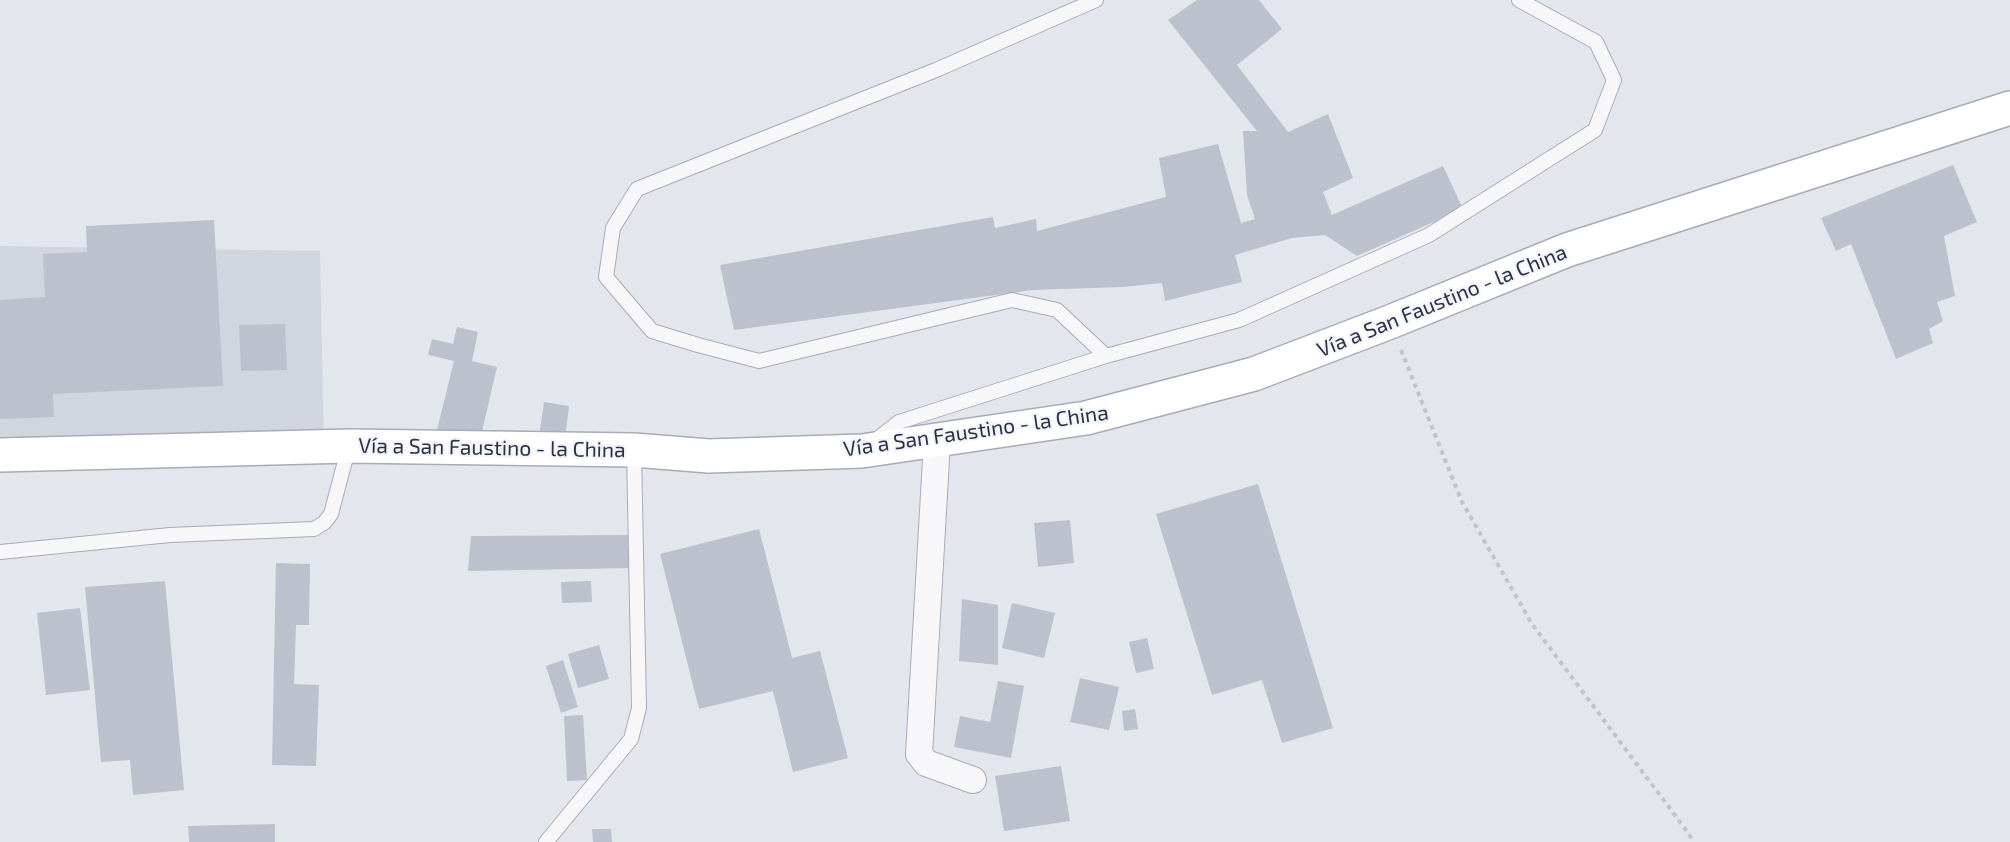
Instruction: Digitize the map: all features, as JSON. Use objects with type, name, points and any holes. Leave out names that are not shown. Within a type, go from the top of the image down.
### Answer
[{"type":"street","name":"Vía a San Faustino - la China","points":[[0,455],[349,446],[634,450],[710,456],[862,452],[1086,418],[1254,374],[1567,250],[2010,108]]},
{"type":"street","points":[[937,442],[919,754],[926,763],[973,780]]},
{"type":"lane","points":[[1096,0],[936,70],[637,189],[613,228],[606,276],[652,331],[759,361],[1012,300],[1057,310],[1106,356]]},
{"type":"lane","points":[[862,452],[899,422],[1106,356],[1239,320],[1429,235],[1595,130],[1614,80],[1596,42],[1519,0]]},
{"type":"lane","points":[[0,552],[170,535],[314,529],[332,514],[349,446]]},
{"type":"lane","points":[[546,842],[631,739],[639,708],[634,450]]},
{"type":"path","points":[[1390,322],[1461,502],[1532,624],[1693,842]]},
{"type":"shaded area","points":[[0,246],[320,251],[324,448],[0,442]]},
{"type":"building","points":[[1197,0],[1259,0],[1282,29],[1237,65],[1288,132],[1328,114],[1353,178],[1323,192],[1332,215],[1443,166],[1463,209],[1357,256],[1325,235],[1292,238],[1235,255],[1242,282],[1165,301],[1162,283],[1123,287],[1033,290],[734,330],[720,265],[993,217],[995,228],[1036,219],[1037,231],[1166,197],[1159,158],[1218,144],[1241,223],[1255,219],[1247,195],[1243,131],[1257,131],[1168,20]]},
{"type":"building","points":[[1953,165],[1977,222],[1944,236],[1955,296],[1937,302],[1943,321],[1929,329],[1933,343],[1896,359],[1851,244],[1836,251],[1821,218]]},
{"type":"building","points":[[214,220],[223,386],[53,394],[54,417],[0,419],[0,300],[45,297],[43,254],[87,252],[86,226]]},
{"type":"building","points":[[285,324],[287,370],[241,371],[239,325]]},
{"type":"building","points":[[457,327],[478,332],[472,361],[497,367],[480,440],[437,430],[454,361],[428,355],[432,339],[453,344]]},
{"type":"building","points":[[544,402],[569,406],[564,447],[538,443]]},
{"type":"building","points":[[1258,484],[1333,728],[1282,743],[1262,680],[1212,695],[1156,514]]},
{"type":"building","points":[[1070,520],[1074,563],[1038,567],[1034,523]]},
{"type":"building","points":[[759,529],[792,658],[820,651],[848,758],[793,772],[773,691],[699,709],[660,554]]},
{"type":"building","points":[[632,535],[633,568],[468,571],[471,536]]},
{"type":"building","points":[[276,563],[310,564],[309,625],[296,625],[294,684],[319,685],[316,766],[272,765]]},
{"type":"building","points":[[165,581],[184,790],[133,795],[130,760],[101,762],[85,587]]},
{"type":"building","points":[[591,581],[592,602],[562,603],[561,582]]},
{"type":"building","points":[[962,599],[998,605],[998,665],[959,661]]},
{"type":"building","points":[[1012,603],[1055,613],[1044,658],[1002,648]]},
{"type":"building","points":[[80,608],[90,690],[46,695],[37,613]]},
{"type":"building","points":[[1147,638],[1154,669],[1136,673],[1129,642]]},
{"type":"building","points":[[599,645],[609,679],[578,688],[568,654]]},
{"type":"building","points":[[563,660],[578,707],[561,713],[546,666]]},
{"type":"building","points":[[1080,678],[1119,687],[1109,730],[1070,722]]},
{"type":"building","points":[[998,681],[1024,686],[1011,758],[954,747],[960,716],[990,722]]},
{"type":"building","points":[[1135,709],[1138,729],[1124,731],[1122,711]]},
{"type":"building","points":[[583,715],[587,780],[567,781],[564,716]]},
{"type":"building","points":[[1061,766],[1070,821],[1004,831],[995,776]]},
{"type":"building","points":[[275,824],[275,842],[189,842],[188,826]]},
{"type":"building","points":[[592,829],[611,829],[612,842],[593,842]]}]
